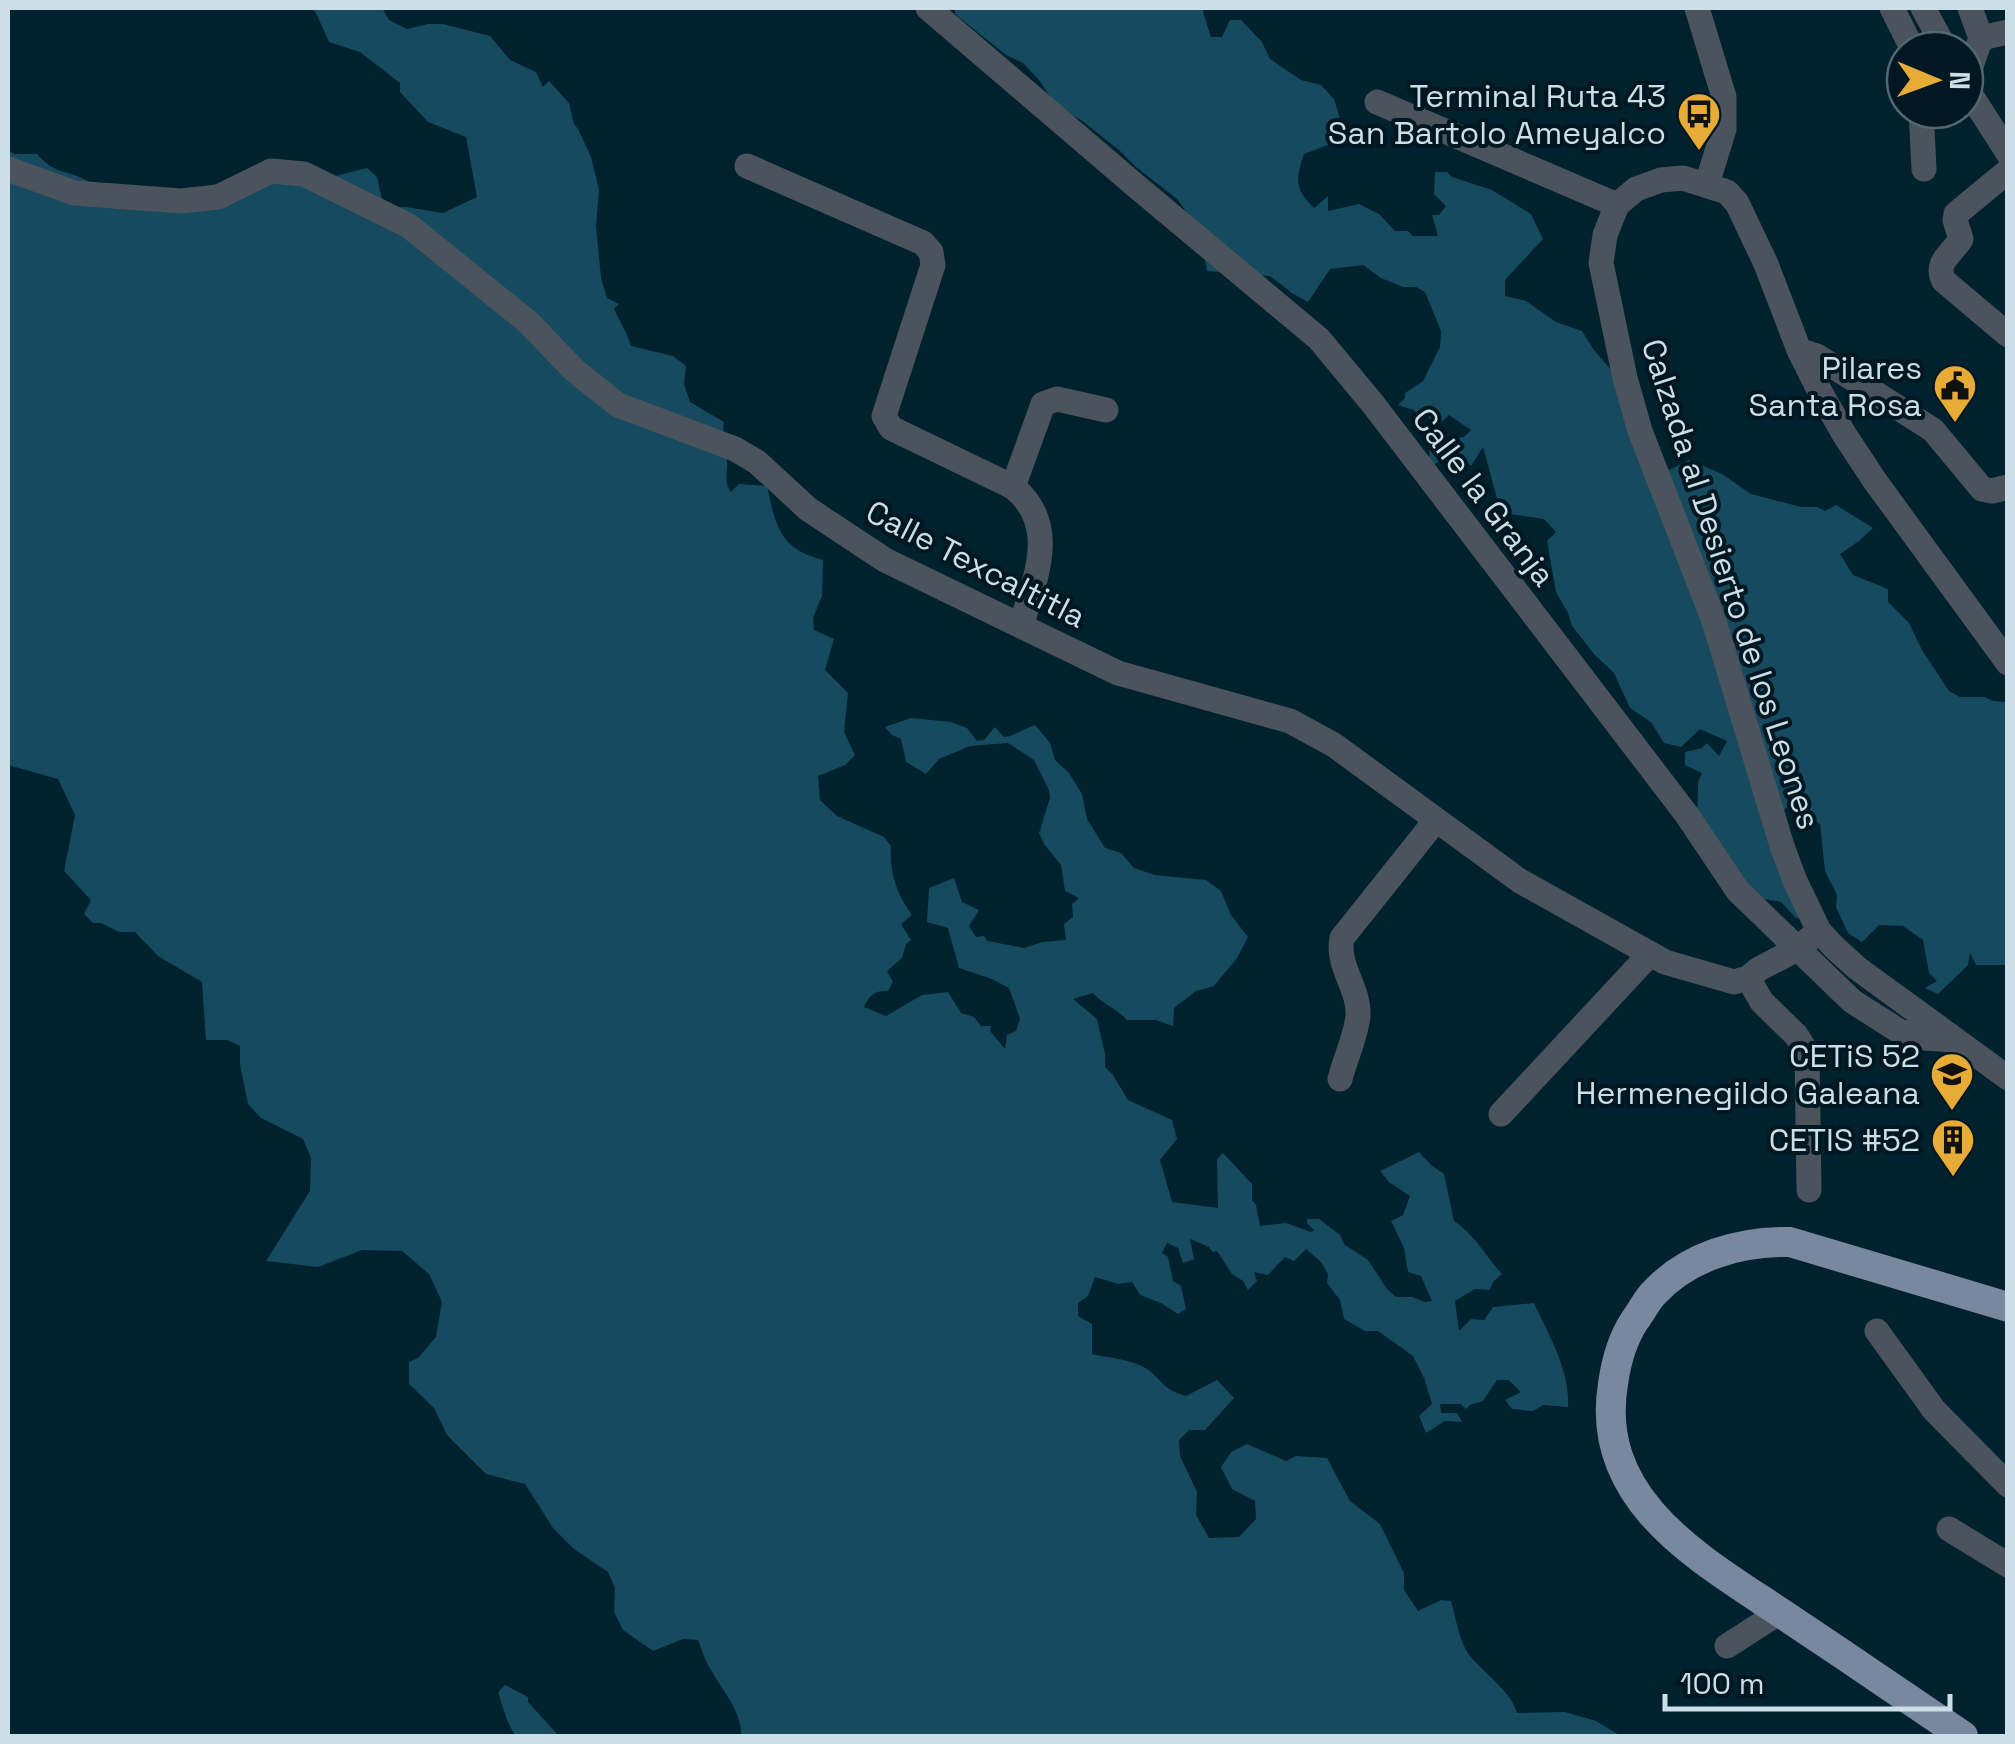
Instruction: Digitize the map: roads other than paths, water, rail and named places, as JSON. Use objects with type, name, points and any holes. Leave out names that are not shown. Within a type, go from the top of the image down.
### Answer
[{"type":"main road","points":[[1963,1736],[1691,1552],[1644,1505],[1626,1479],[1613,1448],[1608,1409],[1627,1332],[1652,1295],[1680,1270],[1722,1250],[1763,1242],[1790,1242],[2008,1307]]},
{"type":"street","name":"Calle la Granja","points":[[928,8],[1319,339],[1687,815],[1738,891],[1852,1000],[1900,1031],[1954,1040]]},
{"type":"street","points":[[1697,8],[1724,96],[1724,129],[1707,184]]},
{"type":"street","points":[[1923,8],[1935,30]]},
{"type":"street","points":[[1377,102],[1617,205],[1636,189],[1662,180],[1683,178],[1727,192],[1737,203],[1766,264],[1818,390],[1875,481],[2008,663]]},
{"type":"street","points":[[1985,117],[2008,153]]},
{"type":"street","points":[[1923,130],[1924,169]]},
{"type":"street","points":[[747,166],[923,244],[931,252],[933,265],[884,416],[890,428],[1014,487],[1028,499],[1041,530],[1040,560],[1021,626]]},
{"type":"street","name":"Calle Texcaltitla","points":[[8,169],[74,194],[181,201],[218,198],[272,171],[304,174],[409,226],[528,322],[574,370],[618,405],[736,448],[808,508],[885,560],[1118,673],[1290,721],[1334,745],[1520,881],[1664,962],[1734,982],[1748,978]]},
{"type":"street","points":[[2008,171],[1956,214],[1961,239],[1942,262],[1941,276],[2008,336]]},
{"type":"street","name":"Calzada al Desierto de los Leones","points":[[1617,205],[1605,235],[1600,263],[1625,378],[1640,432],[1714,622],[1796,882],[1819,931],[1858,968],[2008,1078]]},
{"type":"street","points":[[1800,350],[1835,367],[1932,430],[1982,489],[2008,487]]},
{"type":"street","points":[[1014,487],[1044,404],[1057,399],[1106,410]]},
{"type":"street","points":[[1340,1079],[1358,1016],[1339,951],[1342,938],[1436,820]]},
{"type":"street","points":[[1809,1190],[1807,1052],[1796,1035],[1762,1002],[1748,978],[1798,950],[1819,931]]},
{"type":"street","points":[[1502,1114],[1650,954]]},
{"type":"street","points":[[1877,1331],[1934,1410],[2008,1485]]},
{"type":"street","points":[[1949,1530],[2008,1565]]},
{"type":"street","points":[[1728,1646],[1780,1612]]},
{"type":"place","name":"Terminal Ruta 43 San Bartolo Ameyalco","points":[[1699,152]]},
{"type":"place","name":"Pilares Santa Rosa","points":[[1955,424]]},
{"type":"place","name":"CETiS 52 Hermenegildo Galeana","points":[[1952,1112]]},
{"type":"place","name":"CETIS #52","points":[[1953,1178]]}]
